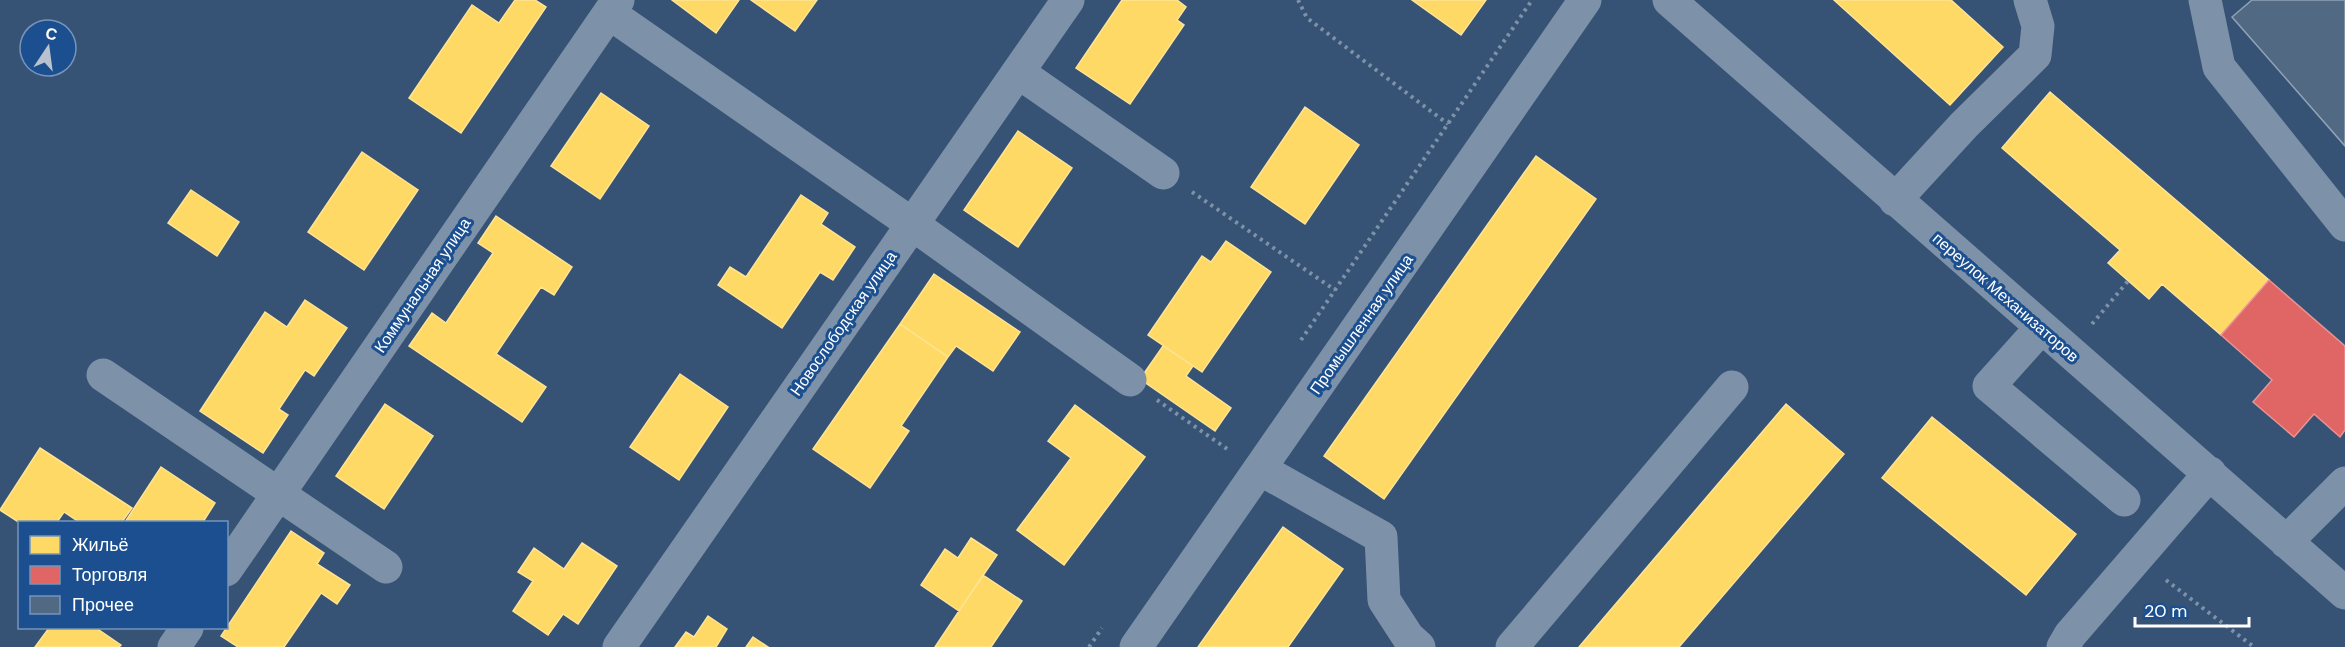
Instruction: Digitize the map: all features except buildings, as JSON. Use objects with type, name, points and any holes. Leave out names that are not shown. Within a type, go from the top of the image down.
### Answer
[{"type":"street","name":"Новослободская улица","points":[[619,647],[1068,0]]},
{"type":"street","name":"Промышленная улица","points":[[1136,647],[1585,0]]},
{"type":"street","points":[[1895,200],[1964,125],[2035,55],[2038,26],[2030,0]]},
{"type":"street","points":[[2205,0],[2219,67],[2345,225]]},
{"type":"street","name":"переулок Механизаторов","points":[[1675,2],[1895,200],[2345,593]]},
{"type":"street","points":[[613,6],[1130,380]]},
{"type":"street","name":"Коммунальная улица","points":[[228,567],[613,6]]},
{"type":"street","points":[[1018,72],[1163,174]]},
{"type":"street","points":[[2041,328],[1989,386],[2124,500]]},
{"type":"street","points":[[103,375],[386,567]]},
{"type":"street","points":[[1512,647],[1732,387]]},
{"type":"street","points":[[1260,469],[1382,537],[1384,600],[1408,637],[1419,647]]},
{"type":"street","points":[[2063,647],[2070,635],[2210,473]]},
{"type":"street","points":[[2286,542],[2345,483]]},
{"type":"street","points":[[174,647],[186,629]]},
{"type":"path","points":[[1298,0],[1307,18],[1448,124]]},
{"type":"path","points":[[1297,346],[1532,0]]},
{"type":"path","points":[[1163,174],[1335,290]]},
{"type":"path","points":[[2090,326],[2128,281]]},
{"type":"path","points":[[1130,380],[1227,450],[1260,469]]},
{"type":"path","points":[[1221,459],[1234,440]]},
{"type":"path","points":[[2136,558],[2254,647]]},
{"type":"path","points":[[1089,647],[1109,619]]}]
